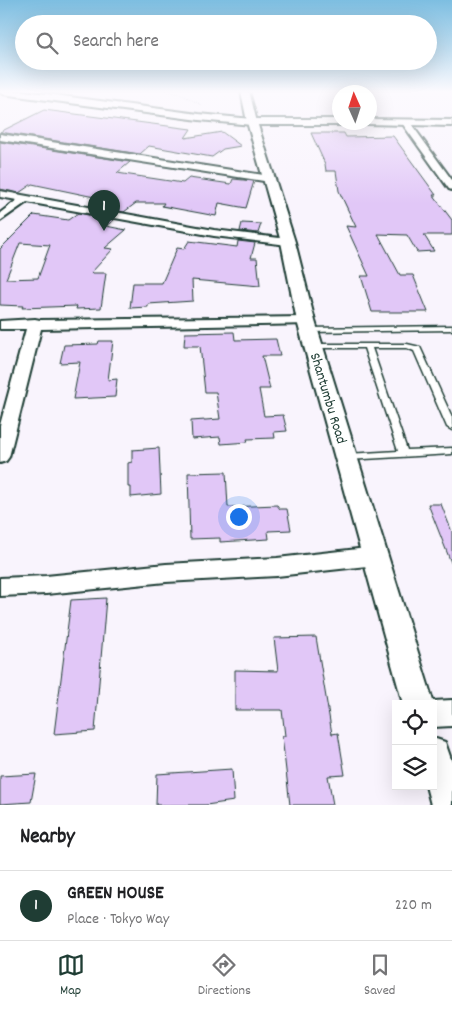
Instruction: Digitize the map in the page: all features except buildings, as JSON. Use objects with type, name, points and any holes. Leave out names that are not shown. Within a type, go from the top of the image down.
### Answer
[{"type":"street","name":"Shantumbu Road","points":[[254,129],[288,242],[309,333],[418,700]]},
{"type":"street","points":[[410,129],[452,187]]},
{"type":"street","points":[[0,137],[270,179]]},
{"type":"street","points":[[0,194],[214,233],[288,242]]},
{"type":"street","points":[[0,218],[25,199]]},
{"type":"street","points":[[0,457],[36,323]]},
{"type":"street","points":[[0,325],[36,323],[309,333]]},
{"type":"street","points":[[0,587],[46,585],[166,573],[277,567],[376,556]]},
{"type":"street","points":[[437,714],[452,713]]},
{"type":"street","points":[[437,768],[448,805]]},
{"type":"lane","points":[[309,333],[452,328]]},
{"type":"lane","points":[[309,333],[368,346],[407,346],[417,349],[452,427]]},
{"type":"lane","points":[[368,346],[404,454]]},
{"type":"lane","points":[[346,458],[452,451]]},
{"type":"place","name":"GREEN HOUSE","points":[[104,231]]}]
